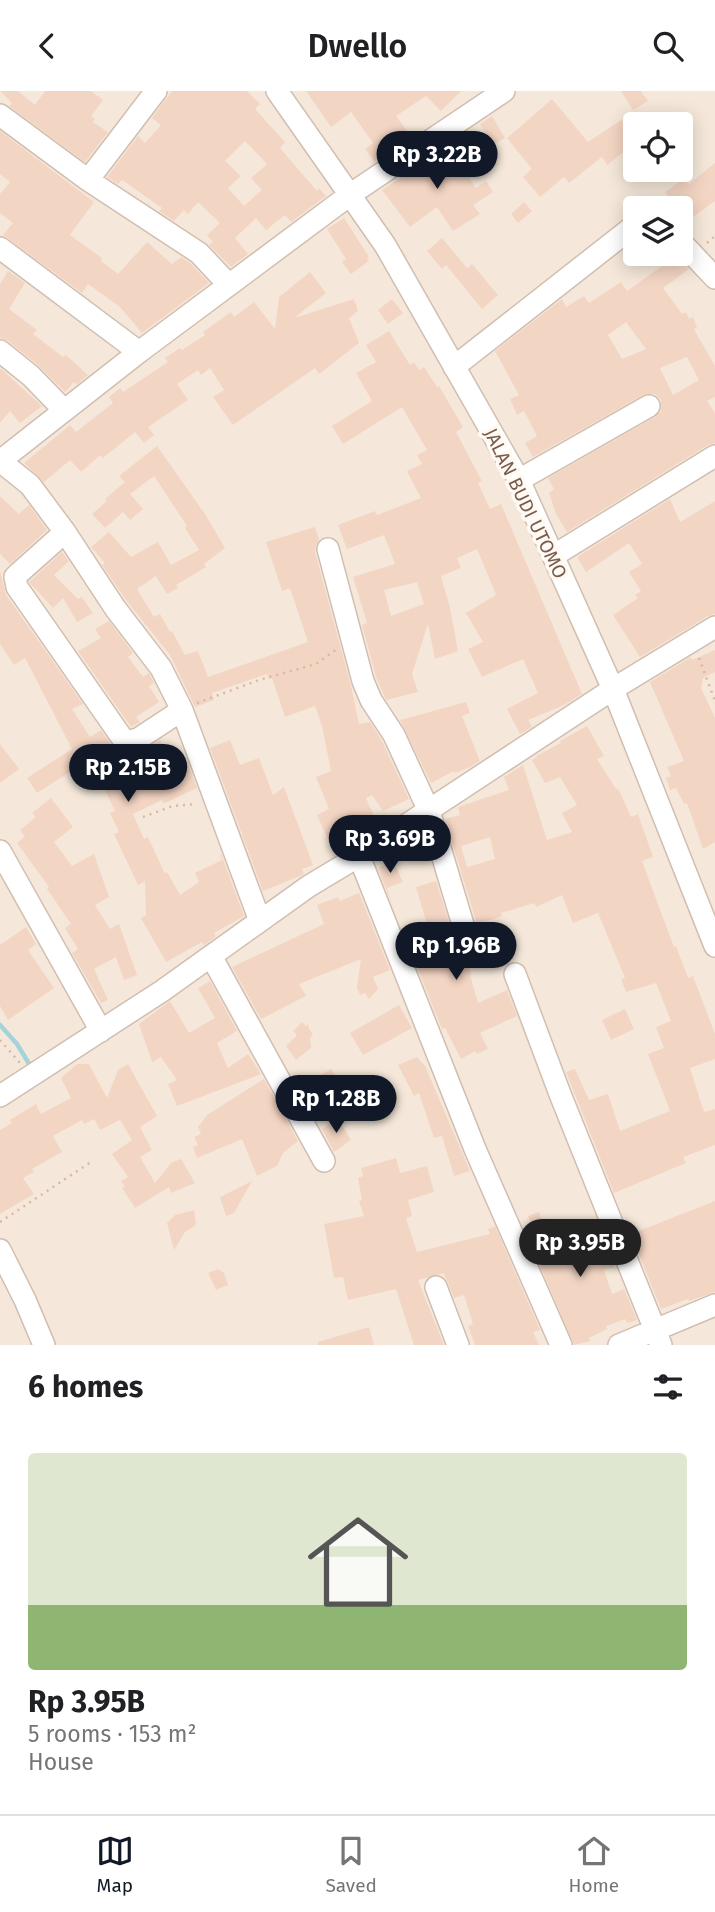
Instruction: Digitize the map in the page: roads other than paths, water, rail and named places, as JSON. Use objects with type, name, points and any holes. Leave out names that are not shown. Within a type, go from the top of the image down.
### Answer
[{"type":"street","points":[[88,180],[156,91]]},
{"type":"street","name":"JALAN BUDI UTOMO","points":[[277,91],[385,245],[519,480],[613,689],[715,946]]},
{"type":"street","points":[[260,921],[182,710],[161,668],[115,608],[65,531],[30,485],[0,461],[139,352],[351,194],[504,91]]},
{"type":"street","points":[[0,115],[88,180],[199,253],[229,285]]},
{"type":"street","points":[[454,367],[623,234]]},
{"type":"street","points":[[0,248],[139,352]]},
{"type":"street","points":[[693,255],[715,278]]},
{"type":"street","points":[[0,351],[31,376],[64,411]]},
{"type":"street","points":[[519,480],[649,406]]},
{"type":"street","points":[[553,556],[715,456]]},
{"type":"street","points":[[65,531],[15,577],[17,587],[125,742],[138,739],[182,710]]},
{"type":"street","points":[[328,549],[351,639],[371,700],[394,736],[429,811],[464,928]]},
{"type":"street","points":[[0,1096],[101,1031],[309,886],[429,811],[613,689],[715,628]]},
{"type":"street","points":[[0,851],[101,1031]]},
{"type":"street","points":[[359,856],[475,1149],[561,1345]]},
{"type":"street","points":[[211,956],[324,1161]]},
{"type":"street","points":[[515,974],[658,1338]]},
{"type":"street","points":[[0,1250],[44,1345]]},
{"type":"street","points":[[436,1287],[458,1345]]},
{"type":"street","points":[[619,1345],[658,1338],[715,1305]]},
{"type":"waterway","points":[[0,1025],[17,1044],[31,1067]]}]
